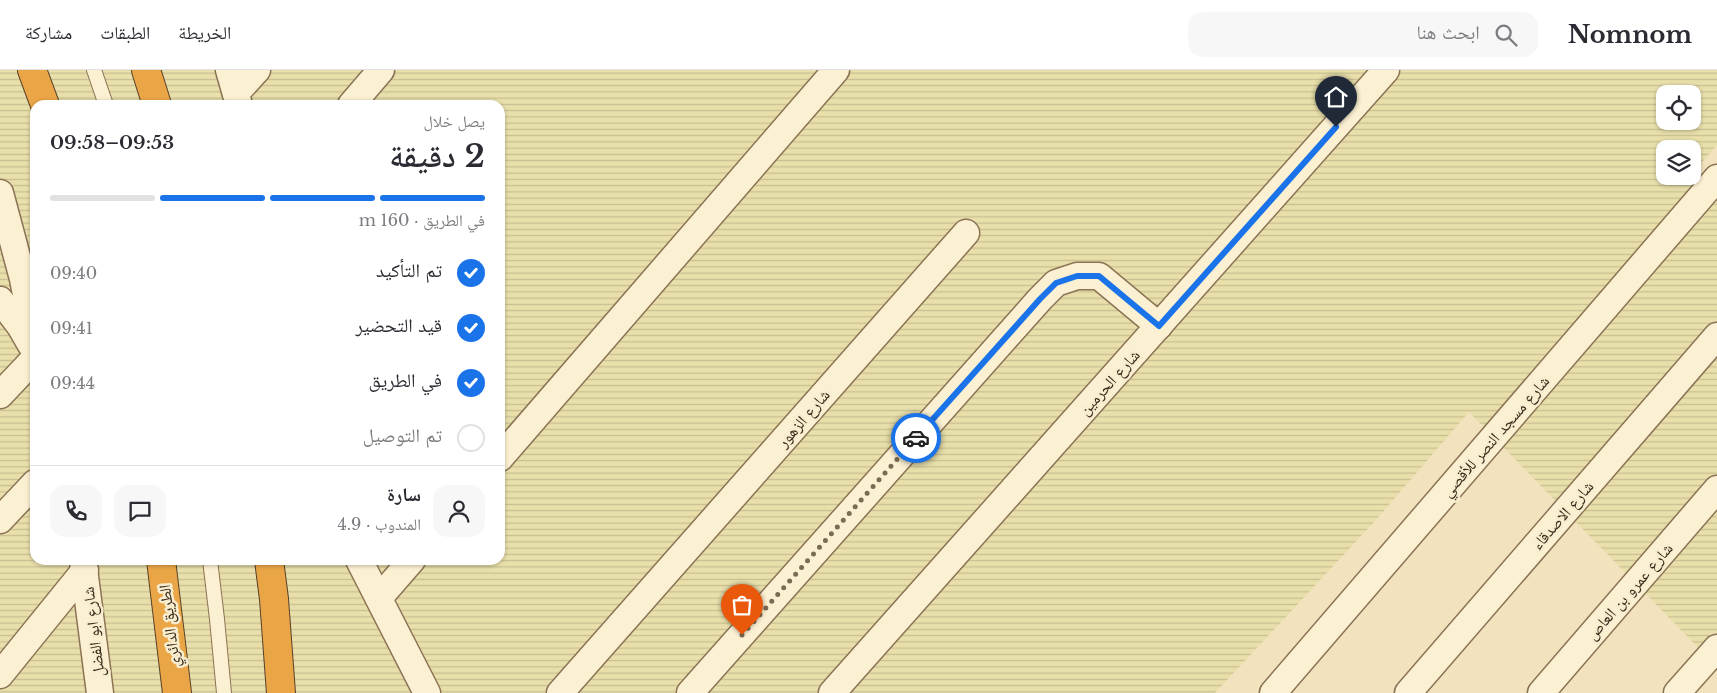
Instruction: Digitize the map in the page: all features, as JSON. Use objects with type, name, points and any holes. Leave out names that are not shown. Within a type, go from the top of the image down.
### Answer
[{"type":"highway","points":[[32,70],[43,100]]},
{"type":"highway","points":[[146,70],[155,100]]},
{"type":"highway","name":"الطريق الدائري","points":[[162,565],[176,693]]},
{"type":"highway","points":[[270,565],[281,693]]},
{"type":"street","points":[[235,89],[257,70]]},
{"type":"street","points":[[355,100],[381,70]]},
{"type":"street","points":[[505,452],[836,70]]},
{"type":"street","name":"شارع الحرمين","points":[[832,693],[1386,70]]},
{"type":"street","name":"شارع مسجد النصر للأقصي","points":[[1273,693],[1717,178]]},
{"type":"street","points":[[0,193],[23,279],[30,315]]},
{"type":"street","name":"شارع الزهور","points":[[560,693],[966,233]]},
{"type":"street","points":[[690,693],[1056,283],[1077,276],[1099,276],[1159,326]]},
{"type":"street","points":[[0,300],[30,343]]},
{"type":"street","name":"شارع الاصدقاء","points":[[1408,693],[1712,352]]},
{"type":"street","points":[[0,395],[30,363]]},
{"type":"street","points":[[0,520],[30,488]]},
{"type":"street","name":"شارع عمرو بن العاص","points":[[1541,693],[1717,489]]},
{"type":"street","points":[[0,675],[84,565]]},
{"type":"street","name":"شارع ابو الفضل","points":[[84,565],[100,693]]},
{"type":"street","points":[[362,565],[426,693]]},
{"type":"street","points":[[379,598],[408,565]]},
{"type":"street","points":[[1677,693],[1717,648]]},
{"type":"lane","points":[[94,70],[104,100]]},
{"type":"lane","points":[[211,565],[224,693]]},
{"type":"shaded area","points":[[0,70],[1717,70],[1717,145],[1701,163],[1701,140],[1656,140],[1656,185],[1701,185],[1701,176],[1717,191],[1717,667],[1469,412],[1375,521],[1215,693],[0,693]]},
{"type":"way so far","points":[[742,635],[916,438]]},
{"type":"route","points":[[916,438],[1056,283],[1077,276],[1099,276],[1159,326],[1336,127]]}]
